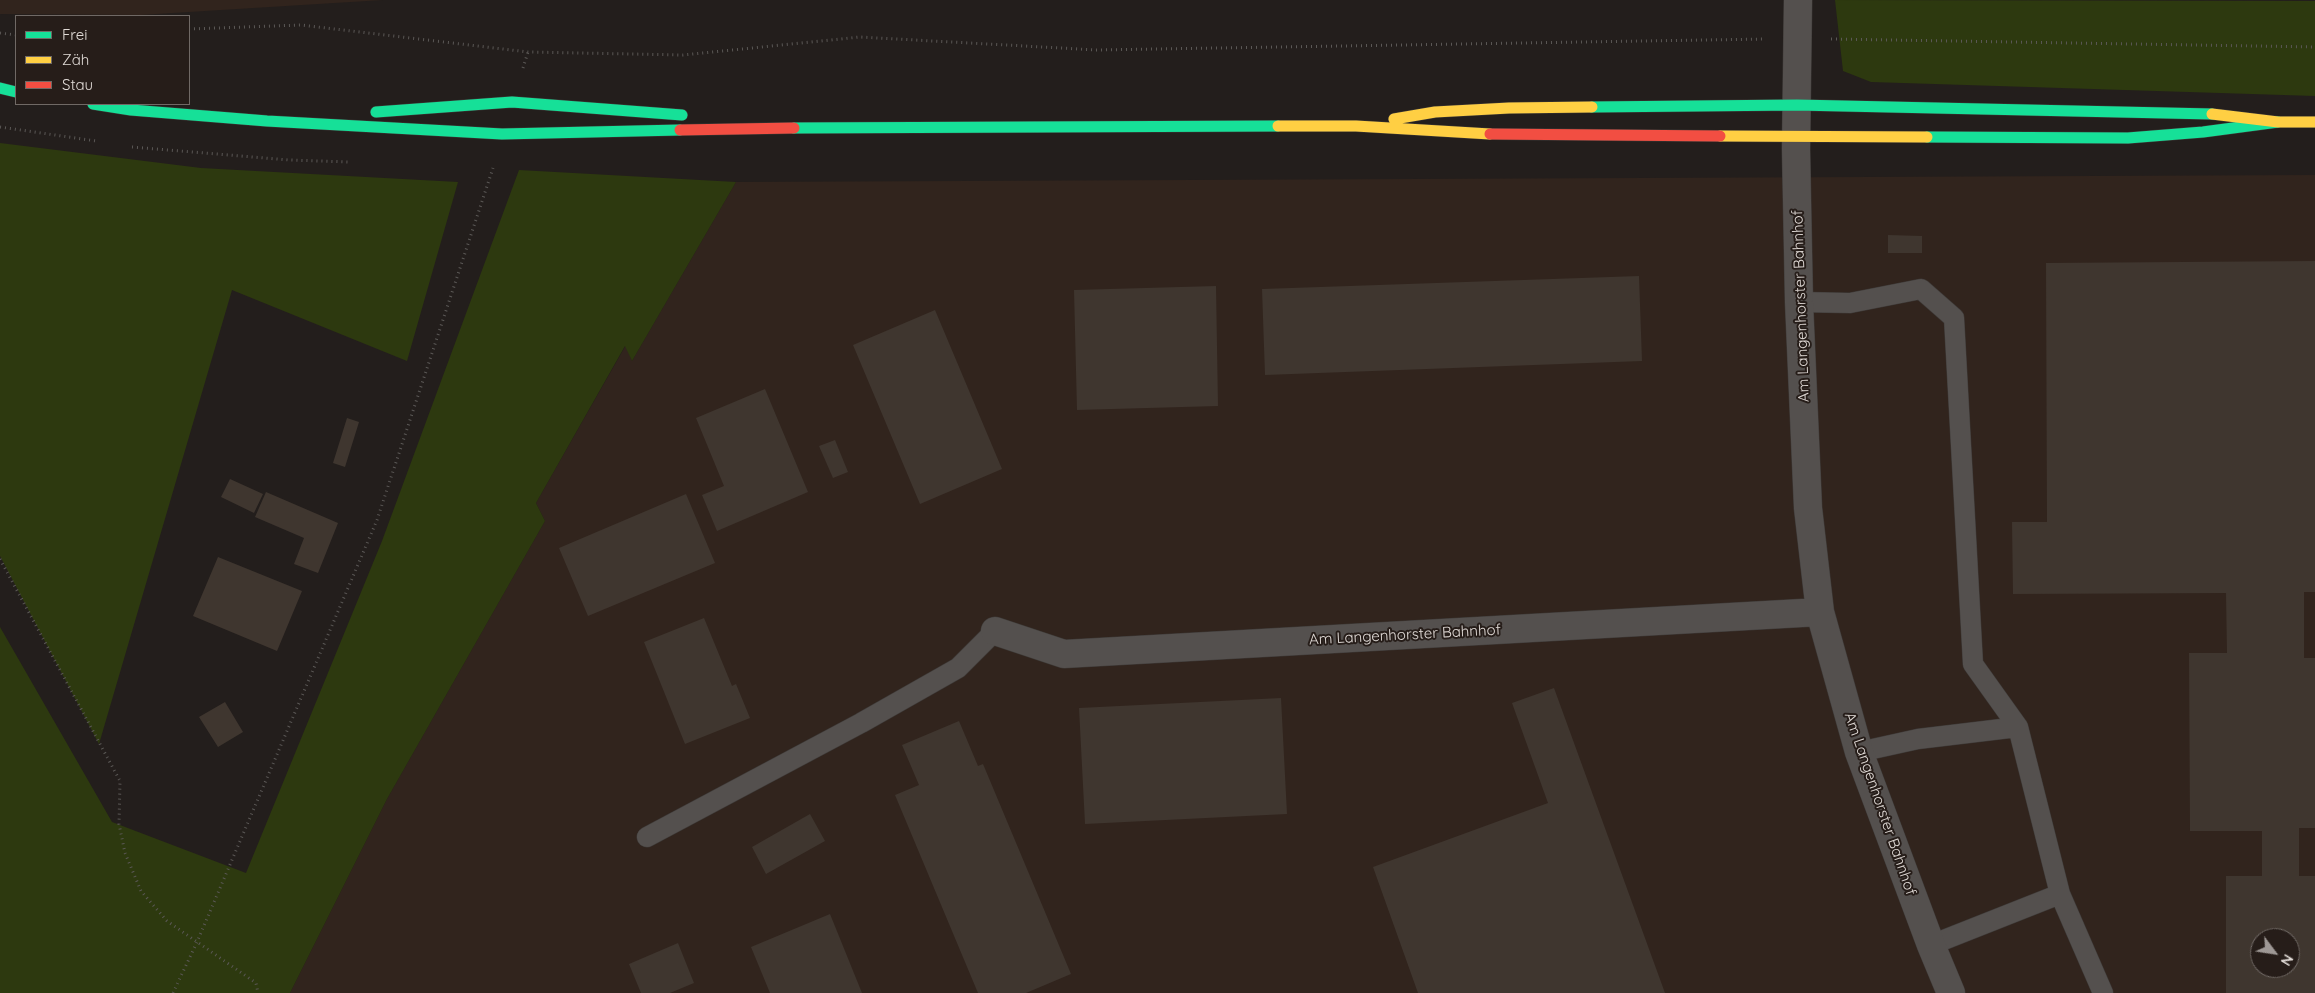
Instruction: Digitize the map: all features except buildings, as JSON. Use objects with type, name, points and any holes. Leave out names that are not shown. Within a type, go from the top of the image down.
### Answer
[{"type":"street","name":"Am Langenhorster Bahnhof","points":[[1798,0],[1796,137],[1799,302],[1808,508],[1820,612],[1859,752],[1931,945],[1951,993]]},
{"type":"street","points":[[0,88],[15,92]]},
{"type":"street","points":[[267,121],[512,102],[691,115]]},
{"type":"street","points":[[99,105],[130,110],[267,121],[502,134],[849,127],[1356,126],[1442,133],[1489,134],[2128,138],[2203,132],[2278,122]]},
{"type":"street","points":[[1356,126],[1435,112],[1573,106],[1797,106],[2204,113],[2278,122],[2315,122]]},
{"type":"street","points":[[720,118],[849,127]]},
{"type":"street","name":"Am Langenhorster Bahnhof","points":[[995,631],[1064,654],[1820,612]]},
{"type":"lane","points":[[1799,302],[1850,303],[1921,289],[1954,318],[1974,664],[2018,727],[2060,894],[2103,993]]},
{"type":"lane","points":[[647,837],[861,723],[958,668],[995,631]]},
{"type":"lane","points":[[1859,752],[1918,739],[2018,727]]},
{"type":"lane","points":[[1931,945],[2060,894]]},
{"type":"path","points":[[190,29],[301,25],[528,52],[682,55],[860,37],[1096,50],[1798,38],[2315,47]]},
{"type":"path","points":[[0,33],[15,35]]},
{"type":"path","points":[[173,993],[198,942],[377,520],[481,209],[502,134]]},
{"type":"path","points":[[0,559],[120,781],[119,824],[125,853],[141,891],[167,921],[256,983],[258,993]]},
{"type":"shaded area","points":[[0,0],[383,0],[140,15],[0,14]]},
{"type":"shaded area","points":[[2315,175],[2315,993],[290,993],[387,799],[545,521],[536,503],[626,345],[632,361],[736,182]]},
{"type":"green space","points":[[1835,0],[2315,1],[2315,96],[1871,82],[1843,71]]},
{"type":"green space","points":[[0,143],[201,168],[458,182],[407,361],[232,290],[99,744],[0,556]]},
{"type":"green space","points":[[519,170],[736,182],[632,361],[625,346],[536,503],[545,521],[387,799],[290,993],[0,993],[0,627],[112,822],[246,873],[382,541]]},
{"type":"traffic: fast","points":[[0,88],[15,92]]},
{"type":"traffic: fast","points":[[376,112],[512,102],[682,115]]},
{"type":"traffic: fast","points":[[99,105],[131,110],[267,121],[502,134],[680,130]]},
{"type":"traffic: fast","points":[[1592,107],[1797,105],[2212,114]]},
{"type":"traffic: fast","points":[[1927,137],[2128,138],[2203,132],[2278,122]]},
{"type":"traffic: fast","points":[[794,128],[1278,126]]},
{"type":"traffic: slow","points":[[1394,119],[1435,112],[1509,108],[1592,107]]},
{"type":"traffic: slow","points":[[2212,114],[2278,122],[2315,122]]},
{"type":"traffic: slow","points":[[1278,126],[1356,126],[1490,134]]},
{"type":"traffic: slow","points":[[1720,136],[1927,137]]},
{"type":"traffic: jam","points":[[680,130],[794,128]]},
{"type":"traffic: jam","points":[[1490,134],[1720,136]]}]
